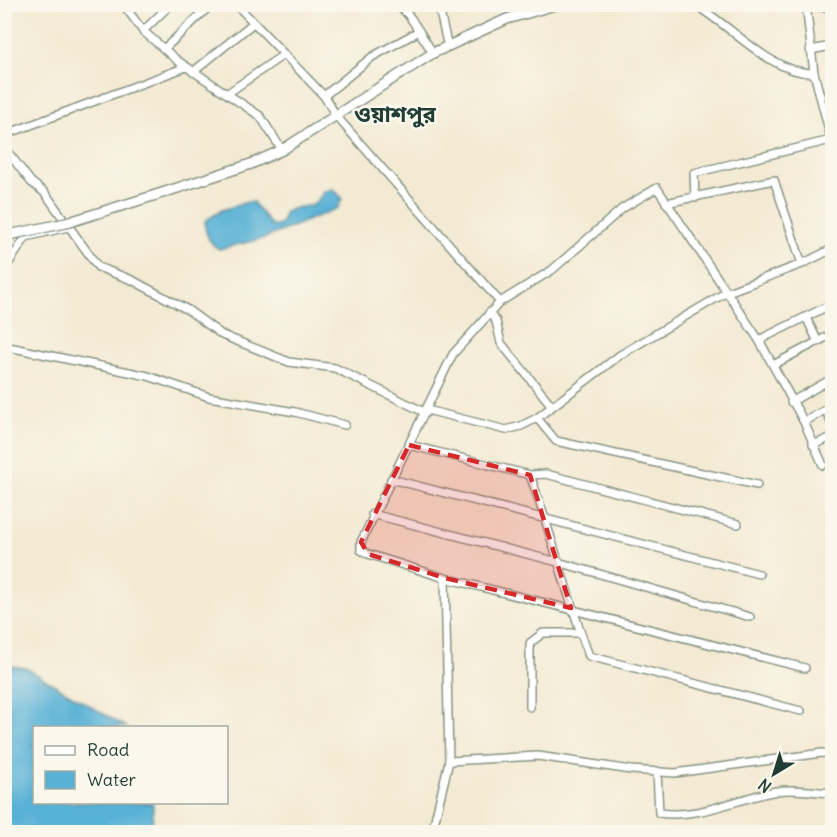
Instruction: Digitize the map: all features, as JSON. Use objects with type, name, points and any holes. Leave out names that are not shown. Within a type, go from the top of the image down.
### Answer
[{"type":"main road","points":[[806,4],[832,6]]},
{"type":"main road","points":[[4,236],[66,223],[251,164],[282,150],[337,117],[433,53],[522,9],[555,5]]},
{"type":"street","points":[[123,4],[143,30],[186,67],[260,116],[282,150]]},
{"type":"street","points":[[143,30],[171,4]]},
{"type":"street","points":[[164,49],[213,4]]},
{"type":"street","points":[[236,4],[252,24],[324,96],[337,117],[500,302]]},
{"type":"street","points":[[398,4],[433,53]]},
{"type":"street","points":[[438,4],[447,43]]},
{"type":"street","points":[[693,4],[712,15],[779,67],[798,74],[814,73]]},
{"type":"street","points":[[695,198],[694,172],[832,142],[828,113],[814,73],[806,4]]},
{"type":"street","points":[[194,72],[224,44],[252,24]]},
{"type":"street","points":[[324,96],[372,57],[419,31]]},
{"type":"street","points":[[810,50],[832,45]]},
{"type":"street","points":[[228,93],[283,55]]},
{"type":"street","points":[[4,135],[186,67]]},
{"type":"street","points":[[4,147],[31,182],[45,194],[98,267],[132,280],[188,310],[222,335],[289,362],[335,368],[426,412],[506,430],[537,418],[620,355],[725,293],[802,264],[832,249]]},
{"type":"street","points":[[666,202],[695,198],[774,180],[802,264]]},
{"type":"street","points":[[805,668],[445,578],[361,550],[360,543],[372,514],[410,445],[453,354],[500,302],[552,270],[623,208],[657,188],[725,293],[759,340],[804,422],[823,465]]},
{"type":"street","points":[[4,270],[26,237],[68,227]]},
{"type":"street","points":[[759,340],[832,304]]},
{"type":"street","points":[[489,313],[496,321],[501,343],[552,406]]},
{"type":"street","points":[[806,318],[818,342]]},
{"type":"street","points":[[773,365],[832,334]]},
{"type":"street","points":[[4,346],[148,376],[209,397],[295,412],[345,425]]},
{"type":"street","points":[[791,402],[826,382],[832,394]]},
{"type":"street","points":[[804,422],[832,406]]},
{"type":"street","points":[[832,412],[828,415],[832,425]]},
{"type":"street","points":[[537,418],[556,441],[757,485]]},
{"type":"street","points":[[813,445],[832,437]]},
{"type":"street","points":[[410,445],[530,475],[546,474],[738,524]]},
{"type":"street","points":[[530,475],[546,519],[571,608],[589,656],[801,711]]},
{"type":"street","points":[[392,479],[759,574]]},
{"type":"street","points":[[372,514],[558,562],[750,617]]},
{"type":"street","points":[[445,578],[449,761],[432,830],[461,832]]},
{"type":"street","points":[[530,707],[530,643],[543,633],[580,633]]},
{"type":"street","points":[[449,761],[538,756],[675,772],[832,754]]},
{"type":"street","points":[[657,771],[659,813],[673,815],[728,806],[778,791],[832,793]]},
{"type":"highlighted area","points":[[409,445],[530,475],[571,608],[445,578],[368,554],[361,542]]},
{"type":"water","points":[[333,189],[342,198],[338,208],[265,238],[219,249],[212,244],[206,233],[205,221],[222,210],[253,202],[271,225],[276,226],[282,222],[284,213],[297,207],[311,206],[323,192]]},
{"type":"water","points":[[5,665],[26,668],[124,726],[33,726],[33,804],[153,804],[152,832],[5,832]]},
{"type":"district","name":"ওয়াশপুর","points":[[395,114]]}]
